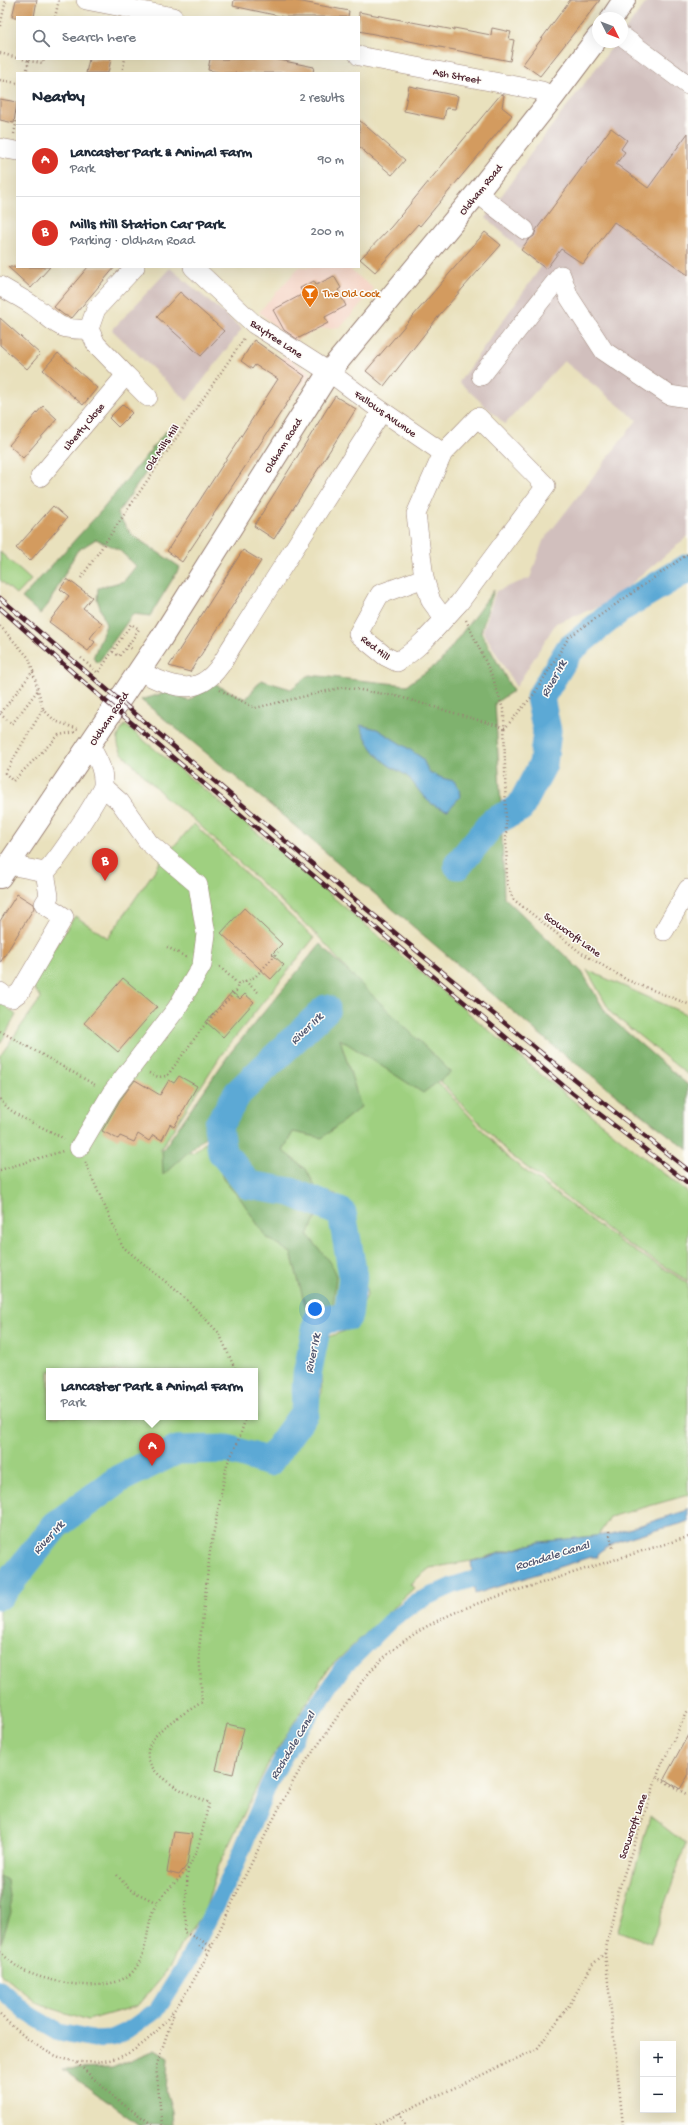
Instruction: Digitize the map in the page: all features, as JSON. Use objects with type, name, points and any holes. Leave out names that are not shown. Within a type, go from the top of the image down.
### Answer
[{"type":"main road","points":[[616,12],[624,0]]},
{"type":"main road","name":"Oldham Road","points":[[5,871],[81,735],[139,671],[329,372],[477,193],[592,45]]},
{"type":"street","points":[[86,0],[142,5],[170,16]]},
{"type":"street","points":[[628,40],[688,85]]},
{"type":"street","name":"Ash Street","points":[[360,56],[542,91],[553,97]]},
{"type":"street","points":[[0,148],[16,152]]},
{"type":"street","points":[[477,193],[525,230]]},
{"type":"street","points":[[134,268],[96,309],[89,329],[96,344],[148,397]]},
{"type":"street","name":"Baytree Lane","points":[[194,268],[254,324],[329,372]]},
{"type":"street","points":[[481,376],[561,275],[569,297],[604,351],[669,395],[688,398]]},
{"type":"street","points":[[0,286],[34,307],[54,324],[74,330],[89,329]]},
{"type":"street","name":"Fallows Avwnue","points":[[329,372],[443,453]]},
{"type":"street","name":"Liberty Close","points":[[40,478],[126,375]]},
{"type":"street","points":[[139,671],[159,681],[191,688],[205,682],[222,666],[230,649],[382,411]]},
{"type":"street","points":[[478,417],[546,486],[459,604],[444,619],[432,602],[424,578],[416,514],[443,453],[478,417]]},
{"type":"street","name":"Red Hill","points":[[424,578],[380,594],[358,634],[385,656],[397,662],[409,655],[444,619]]},
{"type":"street","points":[[5,871],[45,872],[58,859],[103,787],[103,770],[81,735]]},
{"type":"street","points":[[79,1148],[111,1094],[177,1008],[202,965],[206,934],[198,885],[150,843],[120,802],[103,787]]},
{"type":"street","points":[[0,992],[5,996],[12,998],[20,992],[64,917],[44,904],[48,896],[45,872]]},
{"type":"street","points":[[664,931],[688,889]]},
{"type":"path","points":[[0,26],[6,0]]},
{"type":"path","points":[[55,16],[59,0]]},
{"type":"path","points":[[0,54],[16,58]]},
{"type":"path","points":[[26,60],[43,63],[44,60]]},
{"type":"path","points":[[122,72],[125,60]]},
{"type":"path","points":[[26,72],[29,61]]},
{"type":"path","points":[[0,80],[16,84]]},
{"type":"path","name":"Old Mills Hill","points":[[80,578],[254,324]]},
{"type":"path","points":[[205,682],[255,708],[344,687],[400,697],[505,728],[535,693],[569,637],[688,554]]},
{"type":"path","name":"Scowcroft Lane","points":[[459,604],[493,678],[504,712],[508,832],[507,884],[514,899],[586,956],[627,980],[688,1004]]},
{"type":"path","points":[[81,658],[98,673],[131,624],[139,629],[128,646],[119,656],[113,652]]},
{"type":"path","points":[[0,625],[29,658],[44,709],[55,721],[81,735]]},
{"type":"path","points":[[128,646],[133,650]]},
{"type":"path","points":[[33,671],[0,714],[12,724],[38,690]]},
{"type":"path","points":[[44,709],[5,773],[13,781],[59,735],[81,735]]},
{"type":"path","points":[[238,984],[255,977],[278,952]]},
{"type":"path","points":[[202,965],[214,962],[238,984]]},
{"type":"path","points":[[245,981],[258,992]]},
{"type":"path","points":[[134,1064],[158,1078],[167,1076],[203,1027],[236,991],[238,984]]},
{"type":"path","points":[[0,1031],[111,1094]]},
{"type":"path","points":[[0,1099],[7,1108],[19,1117],[52,1131],[79,1148],[123,1247],[183,1296],[219,1333],[235,1368]]},
{"type":"path","points":[[0,1170],[56,1152],[79,1148]]},
{"type":"path","points":[[0,1952],[23,1970],[82,1985],[107,1985],[128,1977],[137,1967],[144,1952],[150,1922],[157,1903],[188,1868],[201,1837],[209,1803],[179,1789],[160,1777],[151,1766],[148,1750],[156,1735],[202,1702],[199,1650],[210,1551],[227,1464],[237,1444],[245,1420]]},
{"type":"path","points":[[609,1531],[613,1548]]},
{"type":"path","points":[[162,2125],[156,2068],[175,2010],[212,1946],[295,1778],[360,1684],[386,1655],[416,1631],[467,1606],[688,1537]]},
{"type":"path","name":"Scowcroft Lane","points":[[623,2125],[605,1953],[618,1892],[657,1777],[688,1710]]},
{"type":"path","points":[[657,1777],[688,1795]]},
{"type":"path","points":[[188,1868],[184,1932],[212,1946]]},
{"type":"path","points":[[117,1875],[129,1889],[157,1903]]},
{"type":"path","points":[[199,1946],[209,1951]]},
{"type":"path","points":[[374,2125],[537,2049],[570,2004],[592,1965],[605,1953]]},
{"type":"path","points":[[0,2015],[31,2044],[67,2060],[77,2062],[110,2060],[133,2050],[151,2036],[175,2010]]},
{"type":"path","points":[[77,2062],[117,2100],[153,2125]]},
{"type":"path","points":[[399,2113],[405,2125]]},
{"type":"shaded area","points":[[648,0],[688,0],[688,536],[608,603],[556,623],[516,687],[483,631],[496,591],[530,578],[543,541],[637,420],[564,361],[505,424],[459,382],[541,267],[486,218],[529,156],[611,48],[628,48],[628,26]]},
{"type":"shaded area","points":[[170,268],[242,329],[187,401],[112,330]]},
{"type":"shaded area","points":[[298,268],[348,268],[374,289],[341,327],[320,329],[292,342],[259,312]]},
{"type":"shaded area","points":[[284,356],[312,373],[299,390],[270,374]]},
{"type":"green space","points":[[166,431],[170,438],[117,514],[132,535],[180,567],[150,616],[133,614],[98,663],[93,658],[106,625],[97,599],[98,588],[124,581],[136,566],[119,550],[96,539],[77,551],[48,605],[40,614],[22,598],[102,510]]},
{"type":"green space","points":[[0,552],[31,580],[17,595],[0,580]]},
{"type":"green space","points":[[494,590],[481,632],[513,691],[495,703],[504,897],[582,972],[608,1016],[688,1085],[688,1150],[556,1048],[269,804],[141,700],[167,692],[189,701],[210,682],[246,699],[261,680],[291,689],[309,675],[407,685],[440,662]]},
{"type":"green space","points":[[125,725],[266,840],[539,1073],[688,1193],[688,1281],[621,1240],[508,1153],[443,1084],[320,938],[191,817],[169,801],[122,753],[118,745],[118,739],[120,732]]},
{"type":"green space","points":[[194,824],[314,938],[221,1055],[160,1150],[193,1153],[208,1140],[251,1193],[313,1206],[337,1221],[349,1276],[343,1310],[315,1319],[302,1371],[303,1399],[300,1413],[283,1435],[294,1452],[322,1392],[319,1353],[328,1337],[353,1328],[367,1295],[360,1248],[336,1194],[270,1182],[352,988],[507,1157],[620,1242],[688,1283],[688,1495],[610,1517],[598,1536],[540,1542],[471,1561],[430,1568],[410,1584],[414,1588],[327,1670],[267,1766],[219,1865],[204,1913],[180,1946],[170,1967],[137,2006],[88,2020],[38,2004],[0,1973],[0,1056],[41,998],[31,984],[75,916],[108,938],[164,857]]},
{"type":"green space","points":[[320,944],[451,1072],[423,1093],[340,1039],[361,1107],[322,1138],[293,1132],[283,1151],[306,1169],[323,1202],[308,1235],[331,1264],[336,1276],[333,1308],[308,1316],[291,1253],[266,1237],[242,1201],[223,1179],[208,1134],[163,1175],[162,1151],[230,1053]]},
{"type":"green space","points":[[587,970],[688,1015],[688,1075],[611,1013]]},
{"type":"green space","points":[[0,1001],[16,1015],[0,1044]]},
{"type":"green space","points":[[650,1816],[686,1844],[651,1943],[618,1931]]},
{"type":"green space","points":[[0,1876],[7,1880],[11,1912],[1,1943]]},
{"type":"green space","points":[[155,2050],[168,2058],[166,2092],[172,2111],[173,2125],[139,2125],[63,2069],[112,2068]]},
{"type":"water","points":[[360,725],[377,729],[422,758],[429,772],[442,778],[454,781],[459,788],[460,797],[448,810],[429,802],[409,778],[380,758],[369,743]]},
{"type":"water","points":[[688,1508],[688,1521],[636,1535],[614,1543],[597,1554],[598,1557],[590,1557],[475,1594],[471,1562],[540,1542],[612,1534],[685,1511]]},
{"type":"building","points":[[16,0],[37,0],[34,16],[12,17]]},
{"type":"building","points":[[234,0],[292,0],[349,11],[348,16],[279,16],[233,6]]},
{"type":"building","points":[[570,0],[600,0],[540,76],[523,64]]},
{"type":"building","points":[[359,12],[454,30],[454,28],[491,35],[492,28],[511,32],[509,39],[514,40],[510,61],[360,31]]},
{"type":"building","points":[[89,60],[111,60],[108,72],[86,72]]},
{"type":"building","points":[[210,60],[279,60],[314,67],[313,72],[217,72],[208,70]]},
{"type":"building","points":[[409,86],[458,96],[455,109],[446,108],[444,119],[404,111]]},
{"type":"building","points":[[501,94],[504,95],[502,107],[512,115],[420,226],[418,224],[375,272],[360,259],[391,227]]},
{"type":"building","points":[[0,99],[16,102],[14,123],[0,120]]},
{"type":"building","points":[[360,121],[405,160],[392,175],[360,148]]},
{"type":"building","points":[[611,128],[627,140],[621,149],[625,152],[616,164],[648,188],[688,133],[688,275],[614,222],[583,264],[561,249],[546,269],[521,250],[528,240],[534,236],[536,230]]},
{"type":"building","points":[[485,232],[501,245],[441,313],[384,386],[366,371]]},
{"type":"building","points":[[8,267],[49,268],[31,288]]},
{"type":"building","points":[[87,268],[114,268],[72,318],[64,315],[54,307]]},
{"type":"building","name":"The Old Cock","points":[[334,276],[341,288],[338,290],[346,306],[325,317],[328,323],[297,339],[284,330],[273,310],[303,294],[300,288],[314,281],[316,285]]},
{"type":"building","points":[[180,292],[224,331],[201,356],[157,317]]},
{"type":"building","points":[[0,318],[40,354],[27,369],[0,345]]},
{"type":"building","points":[[254,340],[305,376],[182,562],[167,551],[278,379],[255,365],[252,369],[241,361]]},
{"type":"building","points":[[58,353],[97,388],[83,405],[43,370]]},
{"type":"building","points":[[335,396],[356,409],[274,539],[254,526]]},
{"type":"building","points":[[123,404],[132,413],[118,427],[109,418]]},
{"type":"building","points":[[43,406],[57,419],[23,458],[9,445]]},
{"type":"building","points":[[53,506],[67,518],[30,561],[16,548]]},
{"type":"building","points":[[243,550],[261,561],[249,580],[190,672],[169,666]]},
{"type":"building","points":[[67,579],[92,597],[83,608],[102,623],[90,638],[95,642],[88,651],[49,622],[69,596],[60,589]]},
{"type":"building","points":[[17,894],[33,904],[34,908],[0,963],[0,921]]},
{"type":"building","points":[[244,908],[282,944],[272,954],[284,965],[271,979],[221,933]]},
{"type":"building","points":[[123,978],[157,1007],[118,1052],[84,1023]]},
{"type":"building","points":[[232,992],[240,999],[245,994],[254,1002],[223,1037],[206,1022]]},
{"type":"building","points":[[179,1076],[197,1086],[174,1127],[170,1124],[162,1140],[153,1135],[149,1141],[138,1134],[134,1142],[120,1136],[118,1139],[102,1131],[120,1100],[135,1080],[160,1095],[169,1080],[174,1083]]},
{"type":"building","points":[[227,1724],[244,1728],[233,1774],[216,1770]]},
{"type":"building","points":[[688,1735],[688,1776],[680,1789],[664,1779]]},
{"type":"building","points":[[174,1832],[192,1834],[187,1865],[179,1875],[167,1872]]},
{"type":"waterway","name":"River Irk","points":[[458,865],[493,822],[520,808],[543,764],[547,731],[540,698],[569,650],[622,607],[688,568]]},
{"type":"waterway","name":"River Irk","points":[[0,1595],[56,1525],[119,1479],[177,1450],[228,1449],[269,1462],[305,1412],[307,1375],[318,1320],[348,1316],[353,1275],[342,1213],[291,1192],[249,1185],[222,1152],[218,1126],[238,1093],[326,1009]]},
{"type":"waterway","name":"Rochdale Canal","points":[[0,1989],[27,2013],[59,2032],[92,2039],[112,2038],[127,2031],[157,2010],[186,1964],[234,1869],[269,1784],[295,1737],[341,1670],[390,1621],[416,1602],[454,1585],[495,1572]]},
{"type":"railway","points":[[0,598],[341,888],[601,1101],[688,1170]]},
{"type":"railway","points":[[0,608],[96,693],[565,1087],[688,1183]]},
{"type":"place","name":"The Old Cock","points":[[310,308]]},
{"type":"place","name":"Mills Hill Station Car Park","points":[[105,881]]},
{"type":"place","name":"Lancaster Park & Animal Farm","points":[[152,1466]]}]
